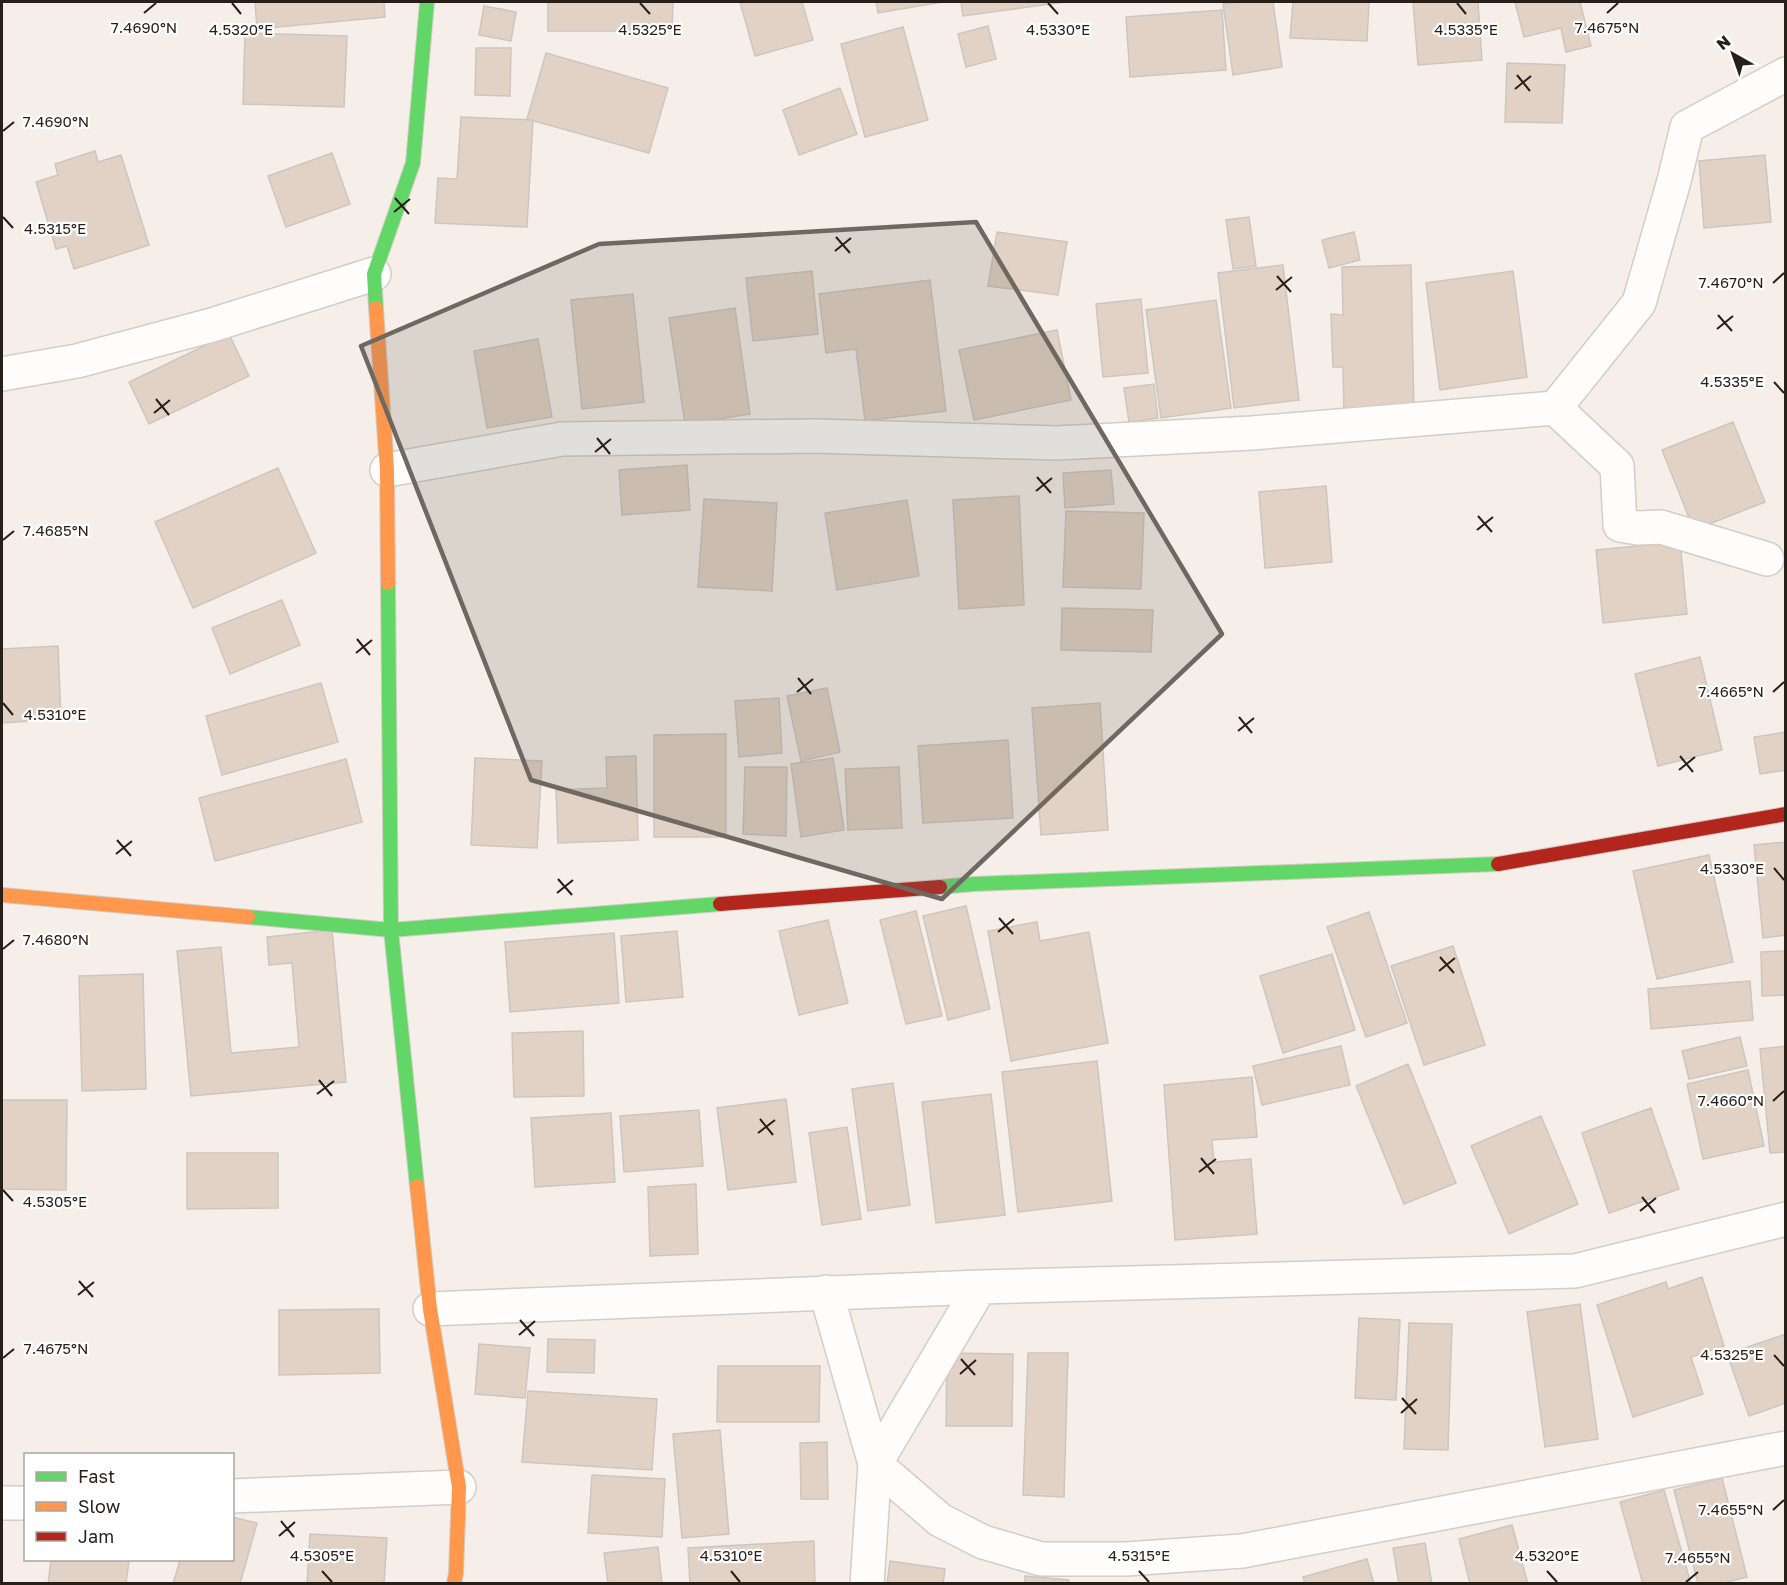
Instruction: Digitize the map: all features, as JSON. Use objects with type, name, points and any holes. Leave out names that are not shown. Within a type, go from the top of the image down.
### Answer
[{"type":"street","points":[[427,2],[413,163],[374,274],[387,470],[391,930],[430,1309],[459,1487],[454,1584]]},
{"type":"street","points":[[387,470],[562,439],[815,436],[1057,443],[1252,433],[1555,408],[1638,303],[1674,181],[1687,127],[1785,74]]},
{"type":"street","points":[[2,374],[76,361],[212,325],[374,274]]},
{"type":"street","points":[[1555,408],[1617,466],[1620,525],[1638,528],[1661,527],[1767,559]]},
{"type":"street","points":[[2,895],[391,930],[974,884],[1506,864],[1785,814]]},
{"type":"street","points":[[430,1309],[826,1292],[1575,1271],[1785,1219]]},
{"type":"street","points":[[875,1464],[980,1287]]},
{"type":"street","points":[[826,1292],[875,1464],[867,1584]]},
{"type":"street","points":[[875,1464],[940,1520],[983,1542],[1041,1559],[1126,1559],[1242,1551],[1785,1448]]},
{"type":"street","points":[[234,1496],[459,1487]]},
{"type":"street","points":[[2,1503],[24,1503]]},
{"type":"highlighted area","points":[[976,222],[1222,634],[942,899],[531,780],[361,346],[599,244]]},
{"type":"building","points":[[255,2],[384,2],[385,17],[257,29]]},
{"type":"building","points":[[548,2],[673,2],[672,31],[548,31]]},
{"type":"building","points":[[740,2],[802,2],[813,40],[755,56]]},
{"type":"building","points":[[876,2],[943,2],[878,13]]},
{"type":"building","points":[[961,2],[1065,2],[963,16]]},
{"type":"building","points":[[1273,2],[1282,67],[1233,75],[1223,4]]},
{"type":"building","points":[[1293,2],[1369,2],[1367,41],[1290,38]]},
{"type":"building","points":[[1413,2],[1478,2],[1482,60],[1418,65]]},
{"type":"building","points":[[1515,2],[1580,2],[1591,46],[1566,52],[1561,28],[1524,37]]},
{"type":"building","points":[[484,6],[516,12],[511,41],[479,35]]},
{"type":"building","points":[[1222,10],[1226,70],[1130,77],[1126,17]]},
{"type":"building","points":[[988,26],[996,59],[966,67],[958,34]]},
{"type":"building","points":[[903,27],[928,120],[865,137],[841,44]]},
{"type":"building","points":[[245,33],[347,36],[344,107],[243,104]]},
{"type":"building","points":[[476,48],[511,48],[510,96],[475,95]]},
{"type":"building","points":[[546,53],[668,88],[649,153],[527,119]]},
{"type":"building","points":[[1507,63],[1565,65],[1562,123],[1505,122]]},
{"type":"building","points":[[840,88],[857,134],[799,155],[783,110]]},
{"type":"building","points":[[461,117],[533,120],[527,227],[435,223],[438,178],[457,179]]},
{"type":"building","points":[[95,151],[98,162],[121,155],[149,245],[74,269],[67,246],[56,249],[36,182],[58,175],[55,164]]},
{"type":"building","points":[[332,153],[350,204],[286,227],[268,176]]},
{"type":"building","points":[[1765,155],[1771,222],[1704,228],[1699,161]]},
{"type":"building","points":[[1249,217],[1256,266],[1233,269],[1226,220]]},
{"type":"building","points":[[997,232],[1067,242],[1058,295],[988,286]]},
{"type":"building","points":[[1354,232],[1360,260],[1329,268],[1322,240]]},
{"type":"building","points":[[1283,265],[1299,400],[1234,408],[1218,273]]},
{"type":"building","points":[[1411,265],[1414,415],[1344,417],[1343,367],[1333,367],[1331,314],[1343,315],[1342,267]]},
{"type":"building","points":[[812,271],[818,334],[753,341],[746,278]]},
{"type":"building","points":[[1513,271],[1527,377],[1440,390],[1426,283]]},
{"type":"building","points":[[930,280],[946,411],[865,421],[856,349],[826,353],[819,294]]},
{"type":"building","points":[[633,294],[644,402],[582,409],[571,300]]},
{"type":"building","points":[[1141,299],[1148,373],[1103,377],[1096,304]]},
{"type":"building","points":[[1216,300],[1231,408],[1161,418],[1146,310]]},
{"type":"building","points":[[735,308],[750,414],[685,424],[669,318]]},
{"type":"building","points":[[1057,330],[1071,400],[974,420],[959,350]]},
{"type":"building","points":[[229,334],[249,376],[149,424],[129,382]]},
{"type":"building","points":[[538,339],[552,417],[487,428],[474,351]]},
{"type":"building","points":[[1154,384],[1158,418],[1129,422],[1124,388]]},
{"type":"building","points":[[1733,422],[1765,502],[1694,530],[1662,450]]},
{"type":"building","points":[[687,465],[690,510],[622,515],[619,470]]},
{"type":"building","points":[[278,468],[316,553],[193,608],[155,522]]},
{"type":"building","points":[[1111,470],[1114,504],[1065,508],[1063,473]]},
{"type":"building","points":[[1326,486],[1332,562],[1265,568],[1259,492]]},
{"type":"building","points":[[1019,496],[1024,605],[959,609],[953,500]]},
{"type":"building","points":[[704,499],[777,503],[772,591],[698,587]]},
{"type":"building","points":[[907,500],[919,576],[837,590],[825,513]]},
{"type":"building","points":[[1066,511],[1144,513],[1141,589],[1063,587]]},
{"type":"building","points":[[1680,542],[1687,614],[1603,623],[1596,550]]},
{"type":"building","points":[[282,600],[300,645],[230,674],[212,628]]},
{"type":"building","points":[[1062,608],[1153,610],[1151,652],[1061,650]]},
{"type":"building","points":[[58,646],[61,719],[2,723],[2,649]]},
{"type":"building","points":[[1700,657],[1722,750],[1658,766],[1635,674]]},
{"type":"building","points":[[321,683],[338,742],[222,775],[206,716]]},
{"type":"building","points":[[827,688],[840,752],[801,761],[787,696]]},
{"type":"building","points":[[779,698],[782,753],[739,757],[735,701]]},
{"type":"building","points":[[1100,703],[1108,830],[1041,835],[1032,708]]},
{"type":"building","points":[[1786,732],[1786,770],[1760,774],[1754,737]]},
{"type":"building","points":[[726,734],[726,837],[654,837],[654,735]]},
{"type":"building","points":[[1008,740],[1013,818],[923,823],[918,746]]},
{"type":"building","points":[[636,756],[638,840],[558,843],[556,790],[607,788],[606,757]]},
{"type":"building","points":[[475,758],[542,761],[537,848],[471,845]]},
{"type":"building","points":[[833,758],[844,830],[801,837],[791,764]]},
{"type":"building","points":[[346,759],[362,822],[215,861],[199,798]]},
{"type":"building","points":[[745,767],[787,767],[786,836],[743,834]]},
{"type":"building","points":[[899,767],[902,828],[848,830],[845,769]]},
{"type":"building","points":[[1786,842],[1786,935],[1763,938],[1754,845]]},
{"type":"building","points":[[1709,855],[1733,962],[1657,979],[1633,871]]},
{"type":"building","points":[[966,906],[990,1009],[948,1020],[923,916]]},
{"type":"building","points":[[916,911],[942,1016],[906,1024],[880,920]]},
{"type":"building","points":[[1369,912],[1407,1023],[1366,1037],[1327,927]]},
{"type":"building","points":[[828,920],[848,1003],[799,1015],[779,931]]},
{"type":"building","points":[[1037,922],[1040,941],[1089,932],[1108,1043],[1011,1061],[988,931]]},
{"type":"building","points":[[332,930],[346,1082],[191,1096],[177,951],[221,947],[231,1053],[299,1047],[292,963],[269,965],[267,937]]},
{"type":"building","points":[[677,931],[683,997],[626,1002],[621,936]]},
{"type":"building","points":[[614,933],[619,1003],[510,1012],[505,942]]},
{"type":"building","points":[[1453,946],[1485,1045],[1424,1065],[1391,966]]},
{"type":"building","points":[[1786,951],[1786,995],[1762,996],[1761,952]]},
{"type":"building","points":[[1332,954],[1355,1030],[1283,1053],[1260,976]]},
{"type":"building","points":[[143,974],[146,1089],[82,1091],[79,976]]},
{"type":"building","points":[[1750,981],[1753,1020],[1651,1029],[1648,989]]},
{"type":"building","points":[[583,1031],[584,1096],[514,1097],[512,1033]]},
{"type":"building","points":[[1740,1037],[1747,1066],[1689,1079],[1682,1051]]},
{"type":"building","points":[[1341,1046],[1350,1085],[1262,1105],[1253,1066]]},
{"type":"building","points":[[1786,1046],[1786,1152],[1770,1153],[1760,1049]]},
{"type":"building","points":[[1097,1061],[1112,1201],[1018,1212],[1002,1072]]},
{"type":"building","points":[[1408,1064],[1456,1183],[1404,1204],[1356,1086]]},
{"type":"building","points":[[1748,1070],[1764,1146],[1703,1159],[1687,1084]]},
{"type":"building","points":[[1252,1077],[1257,1137],[1212,1140],[1214,1162],[1251,1159],[1257,1234],[1175,1240],[1164,1085]]},
{"type":"building","points":[[893,1083],[910,1205],[868,1211],[852,1089]]},
{"type":"building","points":[[991,1094],[1005,1215],[936,1223],[922,1102]]},
{"type":"building","points":[[786,1099],[796,1182],[728,1190],[717,1108]]},
{"type":"building","points":[[2,1100],[67,1100],[66,1190],[2,1189]]},
{"type":"building","points":[[1651,1108],[1679,1189],[1609,1213],[1582,1133]]},
{"type":"building","points":[[699,1110],[703,1166],[624,1172],[620,1116]]},
{"type":"building","points":[[611,1113],[615,1182],[535,1187],[531,1118]]},
{"type":"building","points":[[1541,1116],[1578,1204],[1509,1234],[1471,1146]]},
{"type":"building","points":[[847,1127],[861,1219],[822,1225],[809,1133]]},
{"type":"building","points":[[187,1153],[278,1153],[278,1208],[187,1209]]},
{"type":"building","points":[[696,1184],[698,1254],[650,1256],[648,1187]]},
{"type":"building","points":[[1702,1277],[1724,1346],[1691,1357],[1703,1394],[1633,1417],[1597,1305],[1666,1282],[1668,1289]]},
{"type":"building","points":[[1580,1304],[1598,1439],[1545,1447],[1527,1312]]},
{"type":"building","points":[[379,1309],[380,1373],[279,1375],[279,1310]]},
{"type":"building","points":[[1359,1318],[1400,1320],[1396,1400],[1355,1398]]},
{"type":"building","points":[[1409,1323],[1452,1324],[1448,1450],[1404,1449]]},
{"type":"building","points":[[1786,1334],[1786,1403],[1749,1416],[1727,1354]]},
{"type":"building","points":[[548,1339],[595,1340],[594,1373],[547,1372]]},
{"type":"building","points":[[479,1344],[530,1348],[525,1398],[475,1394]]},
{"type":"building","points":[[947,1353],[1013,1354],[1012,1426],[946,1426]]},
{"type":"building","points":[[1028,1353],[1068,1353],[1064,1497],[1023,1495]]},
{"type":"building","points":[[718,1366],[820,1366],[819,1422],[717,1422]]},
{"type":"building","points":[[528,1391],[657,1399],[652,1470],[522,1462]]},
{"type":"building","points":[[720,1430],[729,1534],[682,1538],[673,1434]]},
{"type":"building","points":[[827,1442],[828,1499],[801,1499],[800,1443]]},
{"type":"building","points":[[592,1475],[665,1479],[662,1537],[588,1533]]},
{"type":"building","points":[[1722,1478],[1747,1577],[1720,1584],[1698,1584],[1674,1490]]},
{"type":"building","points":[[1664,1490],[1691,1584],[1643,1584],[1620,1502]]},
{"type":"building","points":[[234,1517],[257,1523],[240,1584],[173,1584],[180,1561],[234,1561]]},
{"type":"building","points":[[1512,1525],[1528,1584],[1470,1584],[1459,1539]]},
{"type":"building","points":[[310,1534],[387,1538],[384,1584],[307,1584]]},
{"type":"building","points":[[814,1541],[815,1584],[690,1584],[688,1548]]},
{"type":"building","points":[[1425,1543],[1432,1584],[1399,1584],[1393,1548]]},
{"type":"building","points":[[658,1547],[662,1584],[608,1584],[604,1553]]},
{"type":"building","points":[[1367,1559],[1374,1584],[1305,1584],[1303,1577]]},
{"type":"building","points":[[51,1561],[129,1561],[126,1584],[48,1584]]},
{"type":"building","points":[[890,1561],[945,1569],[943,1584],[887,1584]]},
{"type":"building","points":[[1025,1576],[1069,1580],[1068,1584],[1025,1584]]},
{"type":"traffic: fast","points":[[376,308],[374,274],[413,163],[427,2]]},
{"type":"traffic: fast","points":[[388,583],[391,930],[417,1186]]},
{"type":"traffic: fast","points":[[940,887],[1498,864]]},
{"type":"traffic: fast","points":[[248,917],[391,930],[720,904]]},
{"type":"traffic: slow","points":[[376,308],[387,470],[388,583]]},
{"type":"traffic: slow","points":[[2,895],[248,917]]},
{"type":"traffic: slow","points":[[417,1186],[430,1309],[459,1487],[454,1584]]},
{"type":"traffic: jam","points":[[1498,864],[1786,814]]},
{"type":"traffic: jam","points":[[720,904],[940,887]]}]
